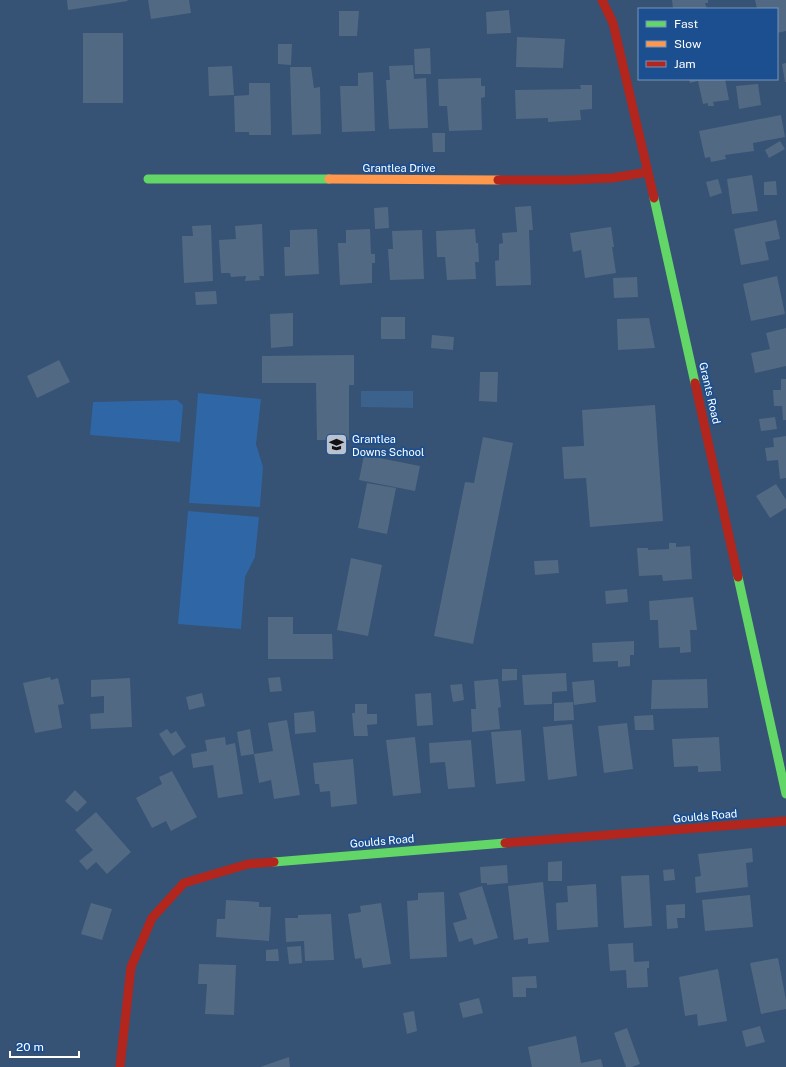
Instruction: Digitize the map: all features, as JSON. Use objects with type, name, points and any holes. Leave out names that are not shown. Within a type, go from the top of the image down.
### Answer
[{"type":"street","name":"Grants Road","points":[[602,0],[613,23],[648,172],[786,794]]},
{"type":"street","name":"Grantlea Drive","points":[[148,179],[583,180],[612,178],[648,172]]},
{"type":"street","name":"Goulds Road","points":[[120,1067],[131,966],[152,918],[184,883],[248,864],[786,821]]},
{"type":"shaded area","points":[[361,391],[413,391],[413,408],[361,407]]},
{"type":"shaded area","points":[[198,393],[261,399],[256,444],[263,467],[260,507],[189,503]]},
{"type":"shaded area","points":[[177,400],[183,405],[180,442],[90,435],[93,402]]},
{"type":"shaded area","points":[[188,511],[259,517],[255,557],[245,577],[241,629],[178,624]]},
{"type":"building","points":[[67,0],[127,0],[128,1],[68,10]]},
{"type":"building","points":[[148,0],[189,0],[191,13],[151,19]]},
{"type":"building","points":[[672,0],[708,0],[708,3],[705,3],[707,8],[673,8]]},
{"type":"building","points":[[755,0],[786,0],[786,31],[778,33],[778,8],[757,8]]},
{"type":"building","points":[[509,10],[511,33],[487,34],[486,12]]},
{"type":"building","points":[[339,11],[359,11],[357,36],[339,36]]},
{"type":"building","points":[[83,33],[123,33],[123,103],[83,103]]},
{"type":"building","points":[[517,37],[565,39],[563,68],[516,67]]},
{"type":"building","points":[[278,44],[292,44],[291,65],[278,64]]},
{"type":"building","points":[[430,48],[431,74],[415,74],[414,49]]},
{"type":"building","points":[[786,63],[786,82],[785,82],[782,64]]},
{"type":"building","points":[[413,65],[414,79],[426,78],[428,128],[389,129],[386,80],[390,80],[389,66]]},
{"type":"building","points":[[232,66],[234,95],[209,96],[208,67]]},
{"type":"building","points":[[290,67],[311,67],[314,88],[320,87],[321,134],[292,135]]},
{"type":"building","points":[[373,72],[375,131],[342,132],[340,86],[358,86],[358,73]]},
{"type":"building","points":[[481,78],[481,86],[485,86],[485,97],[481,98],[482,130],[449,131],[447,106],[439,106],[438,79]]},
{"type":"building","points":[[689,80],[725,80],[729,100],[713,102],[714,106],[708,106],[708,103],[703,104],[698,81],[690,83]]},
{"type":"building","points":[[249,83],[270,83],[271,135],[249,135],[249,132],[235,132],[234,96],[249,95]]},
{"type":"building","points":[[758,84],[761,105],[739,109],[736,86]]},
{"type":"building","points":[[580,85],[592,85],[592,109],[580,110],[581,120],[548,122],[548,118],[516,119],[515,90],[581,89]]},
{"type":"building","points":[[781,115],[785,137],[753,143],[754,151],[725,155],[726,159],[711,162],[710,157],[705,158],[699,131]]},
{"type":"building","points":[[432,133],[445,133],[445,152],[433,152]]},
{"type":"building","points":[[780,141],[785,149],[769,158],[765,150]]},
{"type":"building","points":[[752,175],[758,211],[732,214],[727,179]]},
{"type":"building","points":[[718,179],[722,193],[710,197],[706,182]]},
{"type":"building","points":[[776,181],[777,195],[764,195],[764,182]]},
{"type":"building","points":[[531,206],[533,230],[529,230],[531,285],[496,286],[495,261],[499,260],[499,244],[503,243],[502,233],[517,232],[515,207]]},
{"type":"building","points":[[388,207],[389,228],[375,229],[374,208]]},
{"type":"building","points":[[776,220],[780,239],[765,242],[769,260],[741,265],[734,229]]},
{"type":"building","points":[[262,224],[264,276],[259,276],[260,280],[245,281],[246,276],[231,277],[230,273],[221,273],[219,240],[236,239],[235,226]]},
{"type":"building","points":[[211,225],[213,281],[184,283],[182,236],[193,236],[192,226]]},
{"type":"building","points":[[611,227],[616,273],[585,278],[581,250],[573,252],[570,233]]},
{"type":"building","points":[[317,229],[319,274],[285,276],[284,247],[290,247],[290,230]]},
{"type":"building","points":[[370,229],[371,254],[375,254],[375,263],[372,263],[372,283],[340,285],[338,243],[346,243],[346,230]]},
{"type":"building","points":[[475,229],[476,243],[478,243],[479,262],[475,262],[476,279],[447,280],[445,257],[437,257],[436,231]]},
{"type":"building","points":[[422,230],[424,279],[390,280],[388,249],[393,249],[392,231]]},
{"type":"building","points":[[777,276],[785,314],[751,321],[743,284]]},
{"type":"building","points":[[637,277],[638,297],[614,298],[613,278]]},
{"type":"building","points":[[216,291],[217,304],[196,305],[195,292]]},
{"type":"building","points":[[293,313],[293,346],[271,348],[270,314]]},
{"type":"building","points":[[381,317],[405,317],[405,339],[381,339]]},
{"type":"building","points":[[649,318],[655,348],[618,350],[617,319]]},
{"type":"building","points":[[786,328],[786,366],[755,373],[751,353],[770,349],[766,333]]},
{"type":"building","points":[[432,335],[454,337],[453,350],[431,348]]},
{"type":"building","points":[[354,355],[354,385],[349,385],[349,440],[317,440],[316,383],[262,383],[262,356]]},
{"type":"building","points":[[59,360],[70,382],[37,398],[27,376]]},
{"type":"building","points":[[480,372],[498,372],[497,402],[479,401]]},
{"type":"building","points":[[781,379],[786,379],[786,420],[783,420],[782,406],[774,406],[773,390],[781,390]]},
{"type":"building","points":[[655,405],[663,521],[590,527],[586,478],[564,479],[562,447],[584,446],[582,410]]},
{"type":"building","points":[[775,417],[777,429],[761,431],[759,419]]},
{"type":"building","points":[[786,436],[786,478],[780,479],[778,460],[767,461],[765,448],[774,447],[773,438]]},
{"type":"building","points":[[483,437],[513,443],[473,644],[434,636],[465,482],[474,483]]},
{"type":"building","points":[[364,455],[420,466],[415,491],[359,480]]},
{"type":"building","points":[[367,483],[396,488],[387,534],[358,528]]},
{"type":"building","points":[[776,484],[786,500],[786,508],[770,518],[756,496]]},
{"type":"building","points":[[669,543],[676,543],[676,547],[690,546],[692,579],[663,581],[662,575],[639,576],[637,548],[648,548],[648,550],[669,549]]},
{"type":"building","points":[[351,558],[382,565],[368,636],[337,630]]},
{"type":"building","points":[[558,560],[559,573],[535,575],[534,561]]},
{"type":"building","points":[[627,589],[628,602],[606,604],[605,591]]},
{"type":"building","points":[[693,597],[697,630],[690,630],[691,652],[680,653],[680,647],[659,648],[658,620],[650,620],[649,601]]},
{"type":"building","points":[[268,617],[293,617],[293,634],[332,634],[333,659],[268,659]]},
{"type":"building","points":[[634,641],[634,655],[630,655],[630,666],[618,667],[618,661],[593,662],[592,643]]},
{"type":"building","points":[[502,669],[517,669],[517,680],[502,681]]},
{"type":"building","points":[[566,673],[567,691],[552,692],[552,704],[524,705],[522,675]]},
{"type":"building","points":[[50,677],[51,680],[58,678],[64,704],[58,705],[62,728],[35,733],[23,683]]},
{"type":"building","points":[[280,677],[282,691],[270,692],[268,678]]},
{"type":"building","points":[[130,678],[132,727],[91,729],[90,714],[104,713],[104,696],[91,697],[91,680]]},
{"type":"building","points":[[498,679],[501,707],[498,708],[500,729],[472,732],[471,709],[476,709],[474,681]]},
{"type":"building","points":[[707,679],[708,708],[651,709],[652,680]]},
{"type":"building","points":[[594,680],[596,702],[574,705],[572,682]]},
{"type":"building","points":[[462,684],[464,700],[453,702],[450,685]]},
{"type":"building","points":[[202,693],[205,706],[189,710],[186,697]]},
{"type":"building","points":[[431,693],[433,725],[417,726],[415,694]]},
{"type":"building","points":[[573,702],[574,720],[554,721],[554,703]]},
{"type":"building","points":[[355,704],[367,704],[367,714],[377,714],[377,724],[367,725],[368,736],[354,736],[352,713],[355,713]]},
{"type":"building","points":[[314,711],[316,732],[295,734],[294,713]]},
{"type":"building","points":[[653,715],[654,730],[635,730],[634,716]]},
{"type":"building","points":[[287,720],[300,795],[274,799],[271,780],[259,783],[254,754],[273,751],[268,723]]},
{"type":"building","points":[[627,723],[633,769],[604,773],[598,726]]},
{"type":"building","points":[[572,724],[577,776],[548,780],[543,727]]},
{"type":"building","points":[[167,729],[171,734],[176,731],[186,747],[173,756],[159,734]]},
{"type":"building","points":[[250,729],[254,754],[241,756],[237,732]]},
{"type":"building","points":[[521,730],[525,781],[496,784],[491,732]]},
{"type":"building","points":[[225,737],[226,745],[235,743],[243,794],[218,798],[213,765],[193,768],[191,754],[207,751],[205,740]]},
{"type":"building","points":[[415,737],[421,793],[393,796],[386,740]]},
{"type":"building","points":[[719,737],[721,771],[698,772],[698,766],[674,767],[672,739]]},
{"type":"building","points":[[471,740],[475,787],[448,789],[445,762],[430,763],[429,743]]},
{"type":"building","points":[[353,759],[357,804],[331,807],[330,791],[320,792],[319,784],[315,784],[313,763]]},
{"type":"building","points":[[172,771],[197,817],[171,831],[166,821],[152,828],[136,798],[162,784],[159,777]]},
{"type":"building","points":[[75,790],[87,802],[77,812],[65,801]]},
{"type":"building","points":[[96,812],[131,852],[107,874],[96,862],[87,870],[79,861],[93,850],[75,830]]},
{"type":"building","points":[[752,848],[753,862],[746,863],[748,887],[696,893],[695,877],[701,876],[698,854]]},
{"type":"building","points":[[562,861],[562,881],[548,881],[548,862]]},
{"type":"building","points":[[507,865],[508,883],[487,885],[487,883],[481,883],[480,867]]},
{"type":"building","points":[[674,869],[675,880],[664,881],[663,870]]},
{"type":"building","points":[[649,875],[652,926],[624,928],[621,876]]},
{"type":"building","points":[[543,882],[549,942],[528,944],[528,938],[514,940],[508,886]]},
{"type":"building","points":[[596,884],[598,927],[557,930],[556,903],[568,902],[567,886]]},
{"type":"building","points":[[482,886],[498,938],[474,945],[472,938],[459,942],[453,923],[467,919],[459,893]]},
{"type":"building","points":[[444,892],[447,957],[410,959],[407,901],[418,900],[418,893]]},
{"type":"building","points":[[750,895],[753,927],[705,931],[702,900]]},
{"type":"building","points":[[226,900],[259,902],[259,907],[271,907],[269,941],[216,937],[217,919],[225,919]]},
{"type":"building","points":[[91,903],[112,909],[102,940],[81,934]]},
{"type":"building","points":[[381,903],[391,964],[363,968],[361,958],[355,959],[348,914],[361,912],[360,906]]},
{"type":"building","points":[[685,904],[685,918],[677,918],[678,928],[667,929],[666,905]]},
{"type":"building","points":[[331,914],[334,960],[305,961],[304,941],[286,942],[285,918],[298,918],[298,915]]},
{"type":"building","points":[[633,943],[634,962],[649,961],[649,968],[647,968],[648,987],[627,988],[626,970],[610,971],[608,944]]},
{"type":"building","points":[[301,946],[302,963],[289,964],[287,947]]},
{"type":"building","points":[[278,949],[279,961],[266,961],[266,950]]},
{"type":"building","points":[[778,958],[786,1000],[786,1009],[761,1014],[750,963]]},
{"type":"building","points":[[199,964],[236,965],[234,1015],[205,1014],[207,984],[198,984]]},
{"type":"building","points":[[718,969],[727,1021],[698,1026],[697,1014],[685,1016],[679,977]]},
{"type":"building","points":[[536,976],[537,988],[526,988],[526,997],[513,997],[512,977]]},
{"type":"building","points":[[479,998],[483,1013],[463,1018],[459,1003]]},
{"type":"building","points":[[414,1011],[417,1031],[407,1034],[403,1013]]},
{"type":"building","points":[[760,1026],[765,1042],[746,1047],[742,1031]]},
{"type":"building","points":[[627,1028],[640,1064],[632,1067],[626,1067],[614,1033]]},
{"type":"building","points":[[576,1036],[581,1063],[601,1059],[603,1067],[532,1067],[528,1047]]},
{"type":"building","points":[[289,1057],[290,1067],[260,1067]]},
{"type":"traffic: fast","points":[[148,179],[329,179]]},
{"type":"traffic: fast","points":[[654,198],[695,383]]},
{"type":"traffic: fast","points":[[738,577],[786,794]]},
{"type":"traffic: fast","points":[[274,862],[505,843]]},
{"type":"traffic: slow","points":[[329,179],[498,180]]},
{"type":"traffic: jam","points":[[602,0],[613,23],[654,198]]},
{"type":"traffic: jam","points":[[498,180],[569,180],[612,178],[648,172]]},
{"type":"traffic: jam","points":[[695,383],[738,577]]},
{"type":"traffic: jam","points":[[505,843],[786,821]]},
{"type":"traffic: jam","points":[[120,1067],[131,967],[152,918],[184,883],[248,864],[274,862]]},
{"type":"place","name":"Grantlea Downs School","points":[[337,445]]}]
